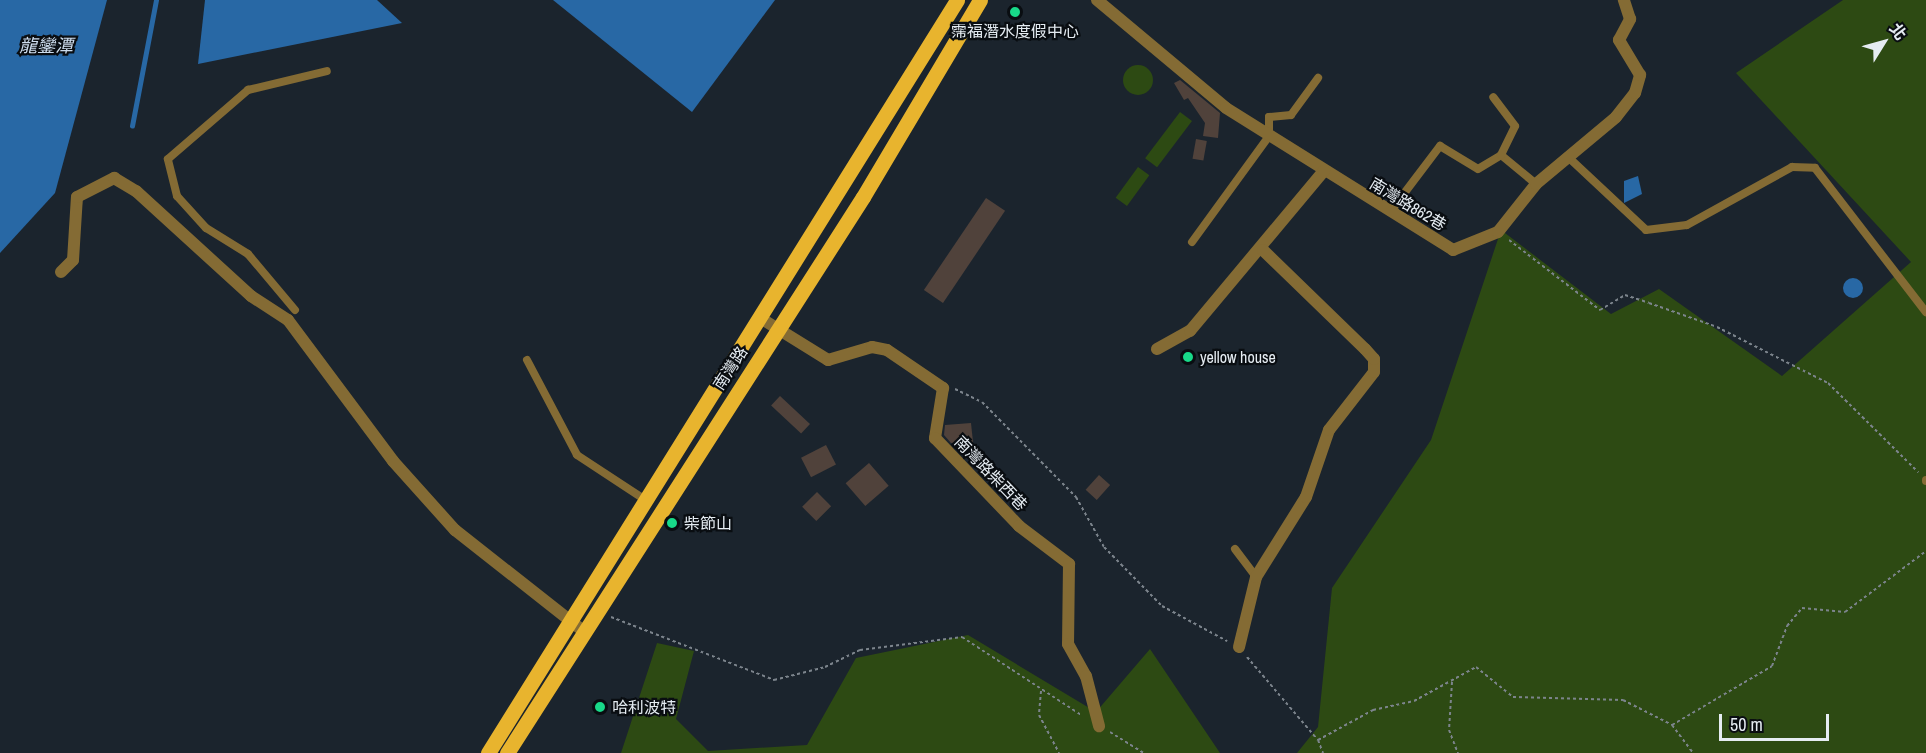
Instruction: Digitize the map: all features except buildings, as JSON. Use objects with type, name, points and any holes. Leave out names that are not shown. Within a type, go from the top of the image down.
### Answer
[{"type":"main road","name":"南灣路","points":[[507,753],[647,501],[762,319],[957,0]]},
{"type":"main road","name":"南灣路","points":[[488,753],[576,626],[597,611],[775,330],[863,198],[980,0]]},
{"type":"street","name":"南灣路862巷","points":[[1097,0],[1188,79],[1269,136],[1389,214],[1453,250],[1498,232],[1536,184],[1616,117],[1635,93],[1640,75],[1619,40],[1630,19],[1624,0]]},
{"type":"street","points":[[1157,349],[1190,331],[1263,250],[1324,171]]},
{"type":"street","points":[[61,272],[73,260],[77,197],[114,178],[136,191],[251,296],[288,320],[393,461],[455,530],[576,626]]},
{"type":"street","points":[[1239,647],[1256,577],[1306,497],[1329,430],[1374,372],[1374,359],[1365,349],[1263,250]]},
{"type":"street","points":[[762,319],[775,330],[828,360],[872,347],[887,350],[943,388]]},
{"type":"street","name":"南灣路柴西巷","points":[[943,388],[935,438],[1019,526],[1069,564],[1068,644],[1086,676],[1099,726]]},
{"type":"lane","points":[[295,310],[248,254],[206,228],[177,196],[168,159],[248,90],[327,71]]},
{"type":"lane","points":[[1192,243],[1269,136],[1269,117],[1291,115],[1318,78]]},
{"type":"lane","points":[[1389,214],[1440,146],[1478,169],[1501,155],[1515,126],[1493,97]]},
{"type":"lane","points":[[1501,155],[1536,184]]},
{"type":"lane","points":[[1567,156],[1646,230],[1687,225],[1792,167],[1815,168],[1926,312]]},
{"type":"lane","points":[[527,360],[577,455],[647,501]]},
{"type":"lane","points":[[1235,549],[1256,577]]},
{"type":"path","points":[[1498,232],[1600,310],[1624,295],[1649,303],[1717,327],[1828,383],[1926,480]]},
{"type":"path","points":[[943,388],[968,391],[982,402],[1076,497],[1104,547],[1162,606],[1239,647],[1318,740],[1323,753]]},
{"type":"path","points":[[1672,725],[1772,666],[1787,626],[1802,608],[1845,612],[1926,551]]},
{"type":"path","points":[[597,611],[774,680],[825,667],[860,650],[962,637],[1041,691],[1143,753]]},
{"type":"path","points":[[1318,740],[1373,710],[1414,701],[1476,667],[1513,697],[1623,700],[1672,725],[1693,753]]},
{"type":"path","points":[[1452,682],[1449,730],[1458,753]]},
{"type":"path","points":[[1041,691],[1039,716],[1059,753]]},
{"type":"green space","points":[[1843,0],[1926,0],[1926,753],[1297,753],[1318,727],[1332,588],[1431,440],[1501,230],[1611,314],[1659,289],[1782,376],[1911,262],[1736,73]]},
{"type":"green space","points":[[1138,65],[1149,69],[1153,80],[1149,91],[1138,95],[1127,91],[1123,80],[1127,69]]},
{"type":"green space","points":[[1180,112],[1192,121],[1157,167],[1145,158]]},
{"type":"green space","points":[[1138,167],[1149,175],[1127,206],[1116,198]]},
{"type":"green space","points":[[968,635],[1096,712],[1150,649],[1220,753],[621,753],[657,643],[694,651],[676,719],[708,751],[807,745],[856,658]]},
{"type":"water","name":"龍鑾潭","points":[[0,0],[107,0],[55,193],[0,253]]},
{"type":"water","points":[[205,0],[377,0],[402,23],[198,64]]},
{"type":"water","points":[[553,0],[775,0],[692,112]]},
{"type":"water","points":[[1638,176],[1642,194],[1624,203],[1624,181]]},
{"type":"water","points":[[1853,278],[1860,281],[1863,288],[1860,295],[1853,298],[1846,295],[1843,288],[1846,281]]},
{"type":"waterway","points":[[132,126],[156,0]]},
{"type":"place","name":"霈福潛水度假中心","points":[[1015,12]]},
{"type":"place","name":"yellow house","points":[[1188,357]]},
{"type":"place","name":"柴節山","points":[[672,523]]},
{"type":"place","name":"哈利波特","points":[[600,707]]}]
